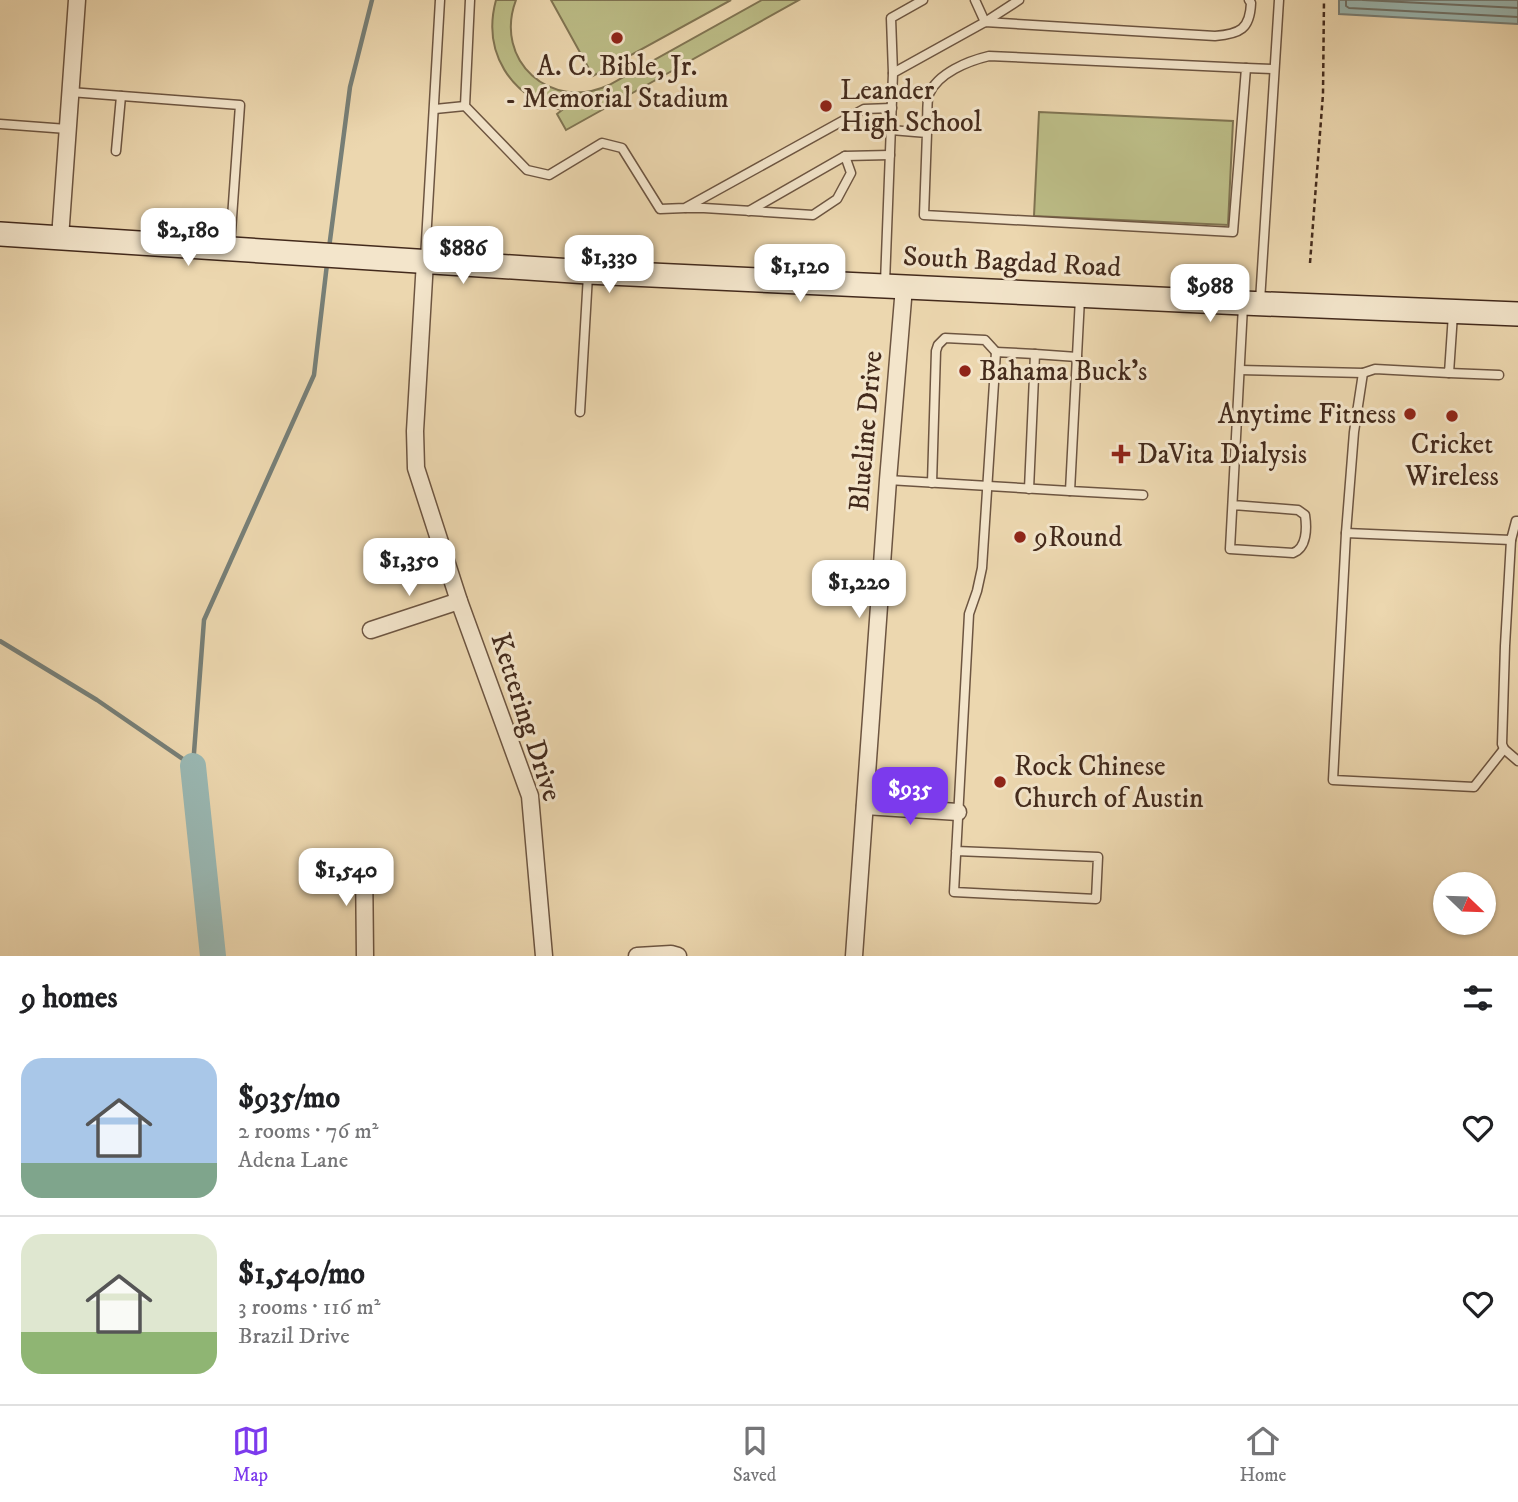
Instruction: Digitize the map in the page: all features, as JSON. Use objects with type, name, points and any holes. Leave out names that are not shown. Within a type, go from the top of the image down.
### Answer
[{"type":"main road","name":"South Bagdad Road","points":[[0,234],[588,272],[1518,314]]},
{"type":"street","points":[[60,238],[77,0]]},
{"type":"street","name":"Kettering Drive","points":[[425,261],[415,431],[416,468],[460,601],[530,796],[544,956]]},
{"type":"street","name":"Blueline Drive","points":[[854,956],[888,480],[894,286]]},
{"type":"street","points":[[371,631],[460,601]]},
{"type":"street","points":[[865,806],[958,812]]},
{"type":"street","points":[[364,860],[365,956]]},
{"type":"street","points":[[636,956],[678,956]]},
{"type":"lane","name":"Kettering Drive","points":[[425,261],[440,0]]},
{"type":"lane","points":[[470,0],[465,106],[527,170],[549,175],[602,143],[622,148],[660,209],[813,215],[837,199],[842,190],[851,173],[845,156]]},
{"type":"lane","points":[[894,286],[890,155],[893,73],[891,18],[923,0]]},
{"type":"lane","points":[[975,0],[985,22]]},
{"type":"lane","points":[[893,73],[1019,0]]},
{"type":"lane","points":[[985,22],[1232,35],[1246,25],[1251,16],[1249,0]]},
{"type":"lane","points":[[1233,505],[1298,510],[1305,515],[1303,546],[1293,554],[1230,549],[1240,370],[1252,304],[1279,0]]},
{"type":"lane","points":[[1245,68],[1233,232],[924,215],[929,95],[941,78],[973,60],[989,56],[1274,69]]},
{"type":"lane","points":[[70,92],[240,105],[230,249]]},
{"type":"lane","points":[[116,150],[121,96]]},
{"type":"lane","points":[[435,108],[465,106]]},
{"type":"lane","points":[[685,208],[864,108],[892,108]]},
{"type":"lane","points":[[0,124],[67,128]]},
{"type":"lane","points":[[891,130],[928,133]]},
{"type":"lane","points":[[749,211],[845,156],[890,155]]},
{"type":"lane","points":[[580,412],[588,272]]},
{"type":"lane","points":[[1070,491],[1080,295]]},
{"type":"lane","points":[[1449,373],[1453,311]]},
{"type":"lane","points":[[932,483],[936,351],[945,338],[985,340],[996,352],[1077,357]]},
{"type":"lane","points":[[956,851],[1098,857],[1096,899],[954,892],[956,851],[958,812],[969,614],[982,568],[996,352]]},
{"type":"lane","points":[[1029,489],[1035,354]]},
{"type":"lane","points":[[1240,370],[1363,373],[1375,369],[1499,375]]},
{"type":"lane","points":[[1363,373],[1354,432],[1346,533],[1333,780],[1474,786],[1504,749]]},
{"type":"lane","points":[[888,480],[1143,495]]},
{"type":"lane","points":[[1518,521],[1511,540],[1502,744],[1518,761]]},
{"type":"lane","points":[[1346,533],[1511,540]]},
{"type":"path","points":[[1310,263],[1323,94],[1324,0]]},
{"type":"green space","name":"A. C. Bible, Jr. - Memorial Stadium","points":[[496,0],[516,0],[511,22],[513,43],[520,61],[532,76],[548,86],[567,92],[587,92],[609,85],[762,0],[799,0],[566,130],[557,114],[562,110],[528,95],[504,70],[493,37]]},
{"type":"green space","name":"A. C. Bible, Jr. - Memorial Stadium","points":[[551,0],[731,0],[593,76]]},
{"type":"green space","points":[[1039,112],[1233,121],[1228,225],[1034,216]]},
{"type":"water","points":[[1339,0],[1518,0],[1518,24],[1339,14]]},
{"type":"waterway","points":[[329,248],[350,87],[372,0]]},
{"type":"waterway","points":[[193,766],[204,620],[314,375],[327,264]]},
{"type":"waterway","points":[[0,641],[97,700],[193,766]]},
{"type":"waterway","points":[[193,766],[213,956]]},
{"type":"place","name":"A. C. Bible, Jr. - Memorial Stadium","points":[[617,38]]},
{"type":"place","name":"Leander High School","points":[[826,106]]},
{"type":"place","name":"Bahama Buck's","points":[[965,371]]},
{"type":"place","name":"Anytime Fitness","points":[[1410,414]]},
{"type":"place","name":"Cricket Wireless","points":[[1452,416]]},
{"type":"place","name":"DaVita Dialysis","points":[[1121,454]]},
{"type":"place","name":"9Round","points":[[1020,537]]},
{"type":"place","name":"Rock Chinese Church of Austin","points":[[1000,782]]}]
